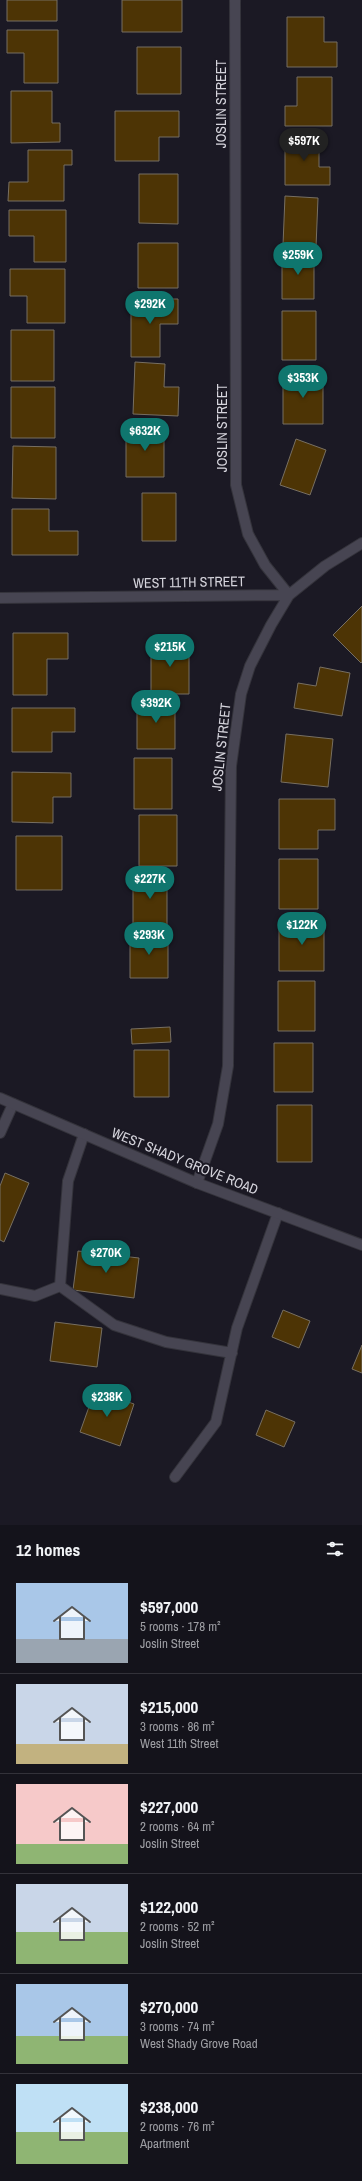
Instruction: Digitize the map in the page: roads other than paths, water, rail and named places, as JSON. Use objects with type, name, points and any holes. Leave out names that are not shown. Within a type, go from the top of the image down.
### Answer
[{"type":"street","name":"JOSLIN STREET","points":[[196,1183],[218,1124],[228,1066],[231,766],[235,724],[241,694],[250,666],[271,625],[289,595],[264,565],[248,534],[236,484],[235,0]]},
{"type":"street","points":[[289,595],[325,566],[362,543]]},
{"type":"street","name":"WEST 11TH STREET","points":[[0,598],[289,595]]},
{"type":"street","name":"WEST SHADY GROVE ROAD","points":[[0,1098],[196,1183],[362,1245]]},
{"type":"street","points":[[0,1133],[14,1104]]},
{"type":"street","points":[[60,1286],[68,1180],[84,1134]]},
{"type":"street","points":[[175,1477],[216,1422],[237,1328],[278,1214]]},
{"type":"street","points":[[0,1289],[1,1291],[35,1296],[60,1286]]},
{"type":"street","points":[[60,1286],[114,1324],[166,1342],[232,1353]]}]
